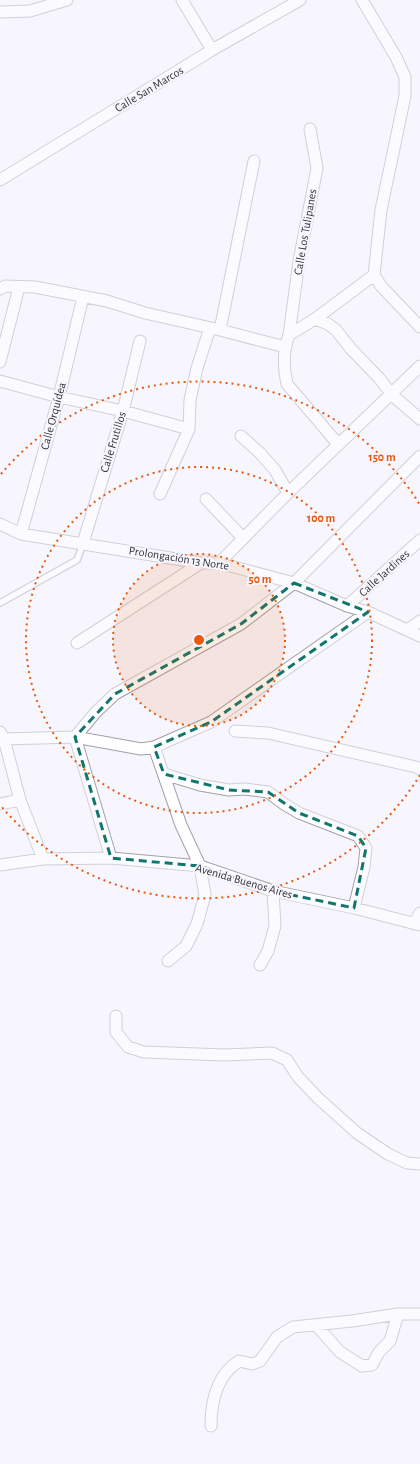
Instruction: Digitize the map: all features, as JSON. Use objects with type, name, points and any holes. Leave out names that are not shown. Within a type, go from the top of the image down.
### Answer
[{"type":"street","points":[[0,12],[30,11],[66,0]]},
{"type":"street","points":[[182,0],[212,50]]},
{"type":"street","name":"Calle San Marcos","points":[[1,177],[212,50],[300,0]]},
{"type":"street","points":[[362,0],[396,57],[405,77],[405,96],[381,210],[374,275],[381,286],[420,327]]},
{"type":"street","name":"Calle Los Tulipanes","points":[[310,128],[315,150],[316,168],[299,261],[289,335],[285,347],[284,371],[287,384],[338,444]]},
{"type":"street","points":[[160,494],[189,429],[190,400],[197,368],[215,329],[254,161]]},
{"type":"street","points":[[289,335],[315,319],[374,275]]},
{"type":"street","points":[[0,288],[5,286],[35,287],[107,301],[145,313],[285,347]]},
{"type":"street","points":[[0,362],[19,287]]},
{"type":"street","name":"Calle Orquídea","points":[[21,534],[59,397],[83,297]]},
{"type":"street","points":[[315,319],[328,324],[336,330],[351,349],[380,379],[391,394],[420,419]]},
{"type":"street","name":"Calle Frutillos","points":[[83,543],[123,411],[140,341]]},
{"type":"street","points":[[219,563],[288,493],[420,366]]},
{"type":"street","points":[[0,381],[189,429]]},
{"type":"street","points":[[241,436],[260,453],[275,470],[288,493]]},
{"type":"street","points":[[75,737],[96,712],[115,694],[241,624],[294,583],[420,456]]},
{"type":"street","points":[[206,498],[243,538]]},
{"type":"street","name":"Prolongación 13 Norte","points":[[0,524],[21,534],[201,562],[219,563],[294,583],[348,606],[368,612],[420,636]]},
{"type":"street","name":"Calle Jardines","points":[[348,606],[420,540]]},
{"type":"street","points":[[77,643],[201,562]]},
{"type":"street","points":[[43,859],[20,800],[2,735],[75,737],[141,749],[154,747],[211,722],[368,612]]},
{"type":"street","points":[[407,630],[420,621]]},
{"type":"street","points":[[236,731],[268,733],[420,769]]},
{"type":"street","points":[[75,737],[111,858]]},
{"type":"street","points":[[154,747],[182,825],[200,866],[205,895],[197,924],[186,946],[168,961]]},
{"type":"street","points":[[164,774],[200,785],[229,790],[246,789],[268,792],[299,813],[358,836],[366,848],[364,867],[354,908]]},
{"type":"street","points":[[0,804],[20,800]]},
{"type":"street","name":"Avenida Buenos Aires","points":[[0,865],[43,859],[111,858],[200,866],[273,891],[354,908],[417,925]]},
{"type":"street","points":[[260,965],[268,951],[275,926],[273,891]]},
{"type":"street","points":[[417,925],[420,913]]},
{"type":"street","points":[[116,1016],[116,1032],[128,1047],[144,1052],[224,1055],[272,1052],[287,1060],[298,1076],[318,1098],[356,1133],[388,1154],[407,1163],[420,1164]]},
{"type":"street","points":[[316,1325],[340,1352],[362,1366],[372,1365],[379,1352],[390,1341],[398,1314]]},
{"type":"street","points":[[211,1426],[211,1407],[213,1400],[220,1381],[230,1367],[239,1361],[252,1364],[260,1362],[278,1337],[294,1327],[352,1321],[398,1314],[420,1314]]},
{"type":"lane","points":[[0,603],[77,560],[83,543]]},
{"type":"highlighted area","points":[[294,583],[368,612],[211,722],[154,747],[164,774],[229,790],[268,792],[299,813],[358,836],[366,848],[354,908],[273,891],[200,866],[111,858],[75,737],[115,694],[241,624]]}]
